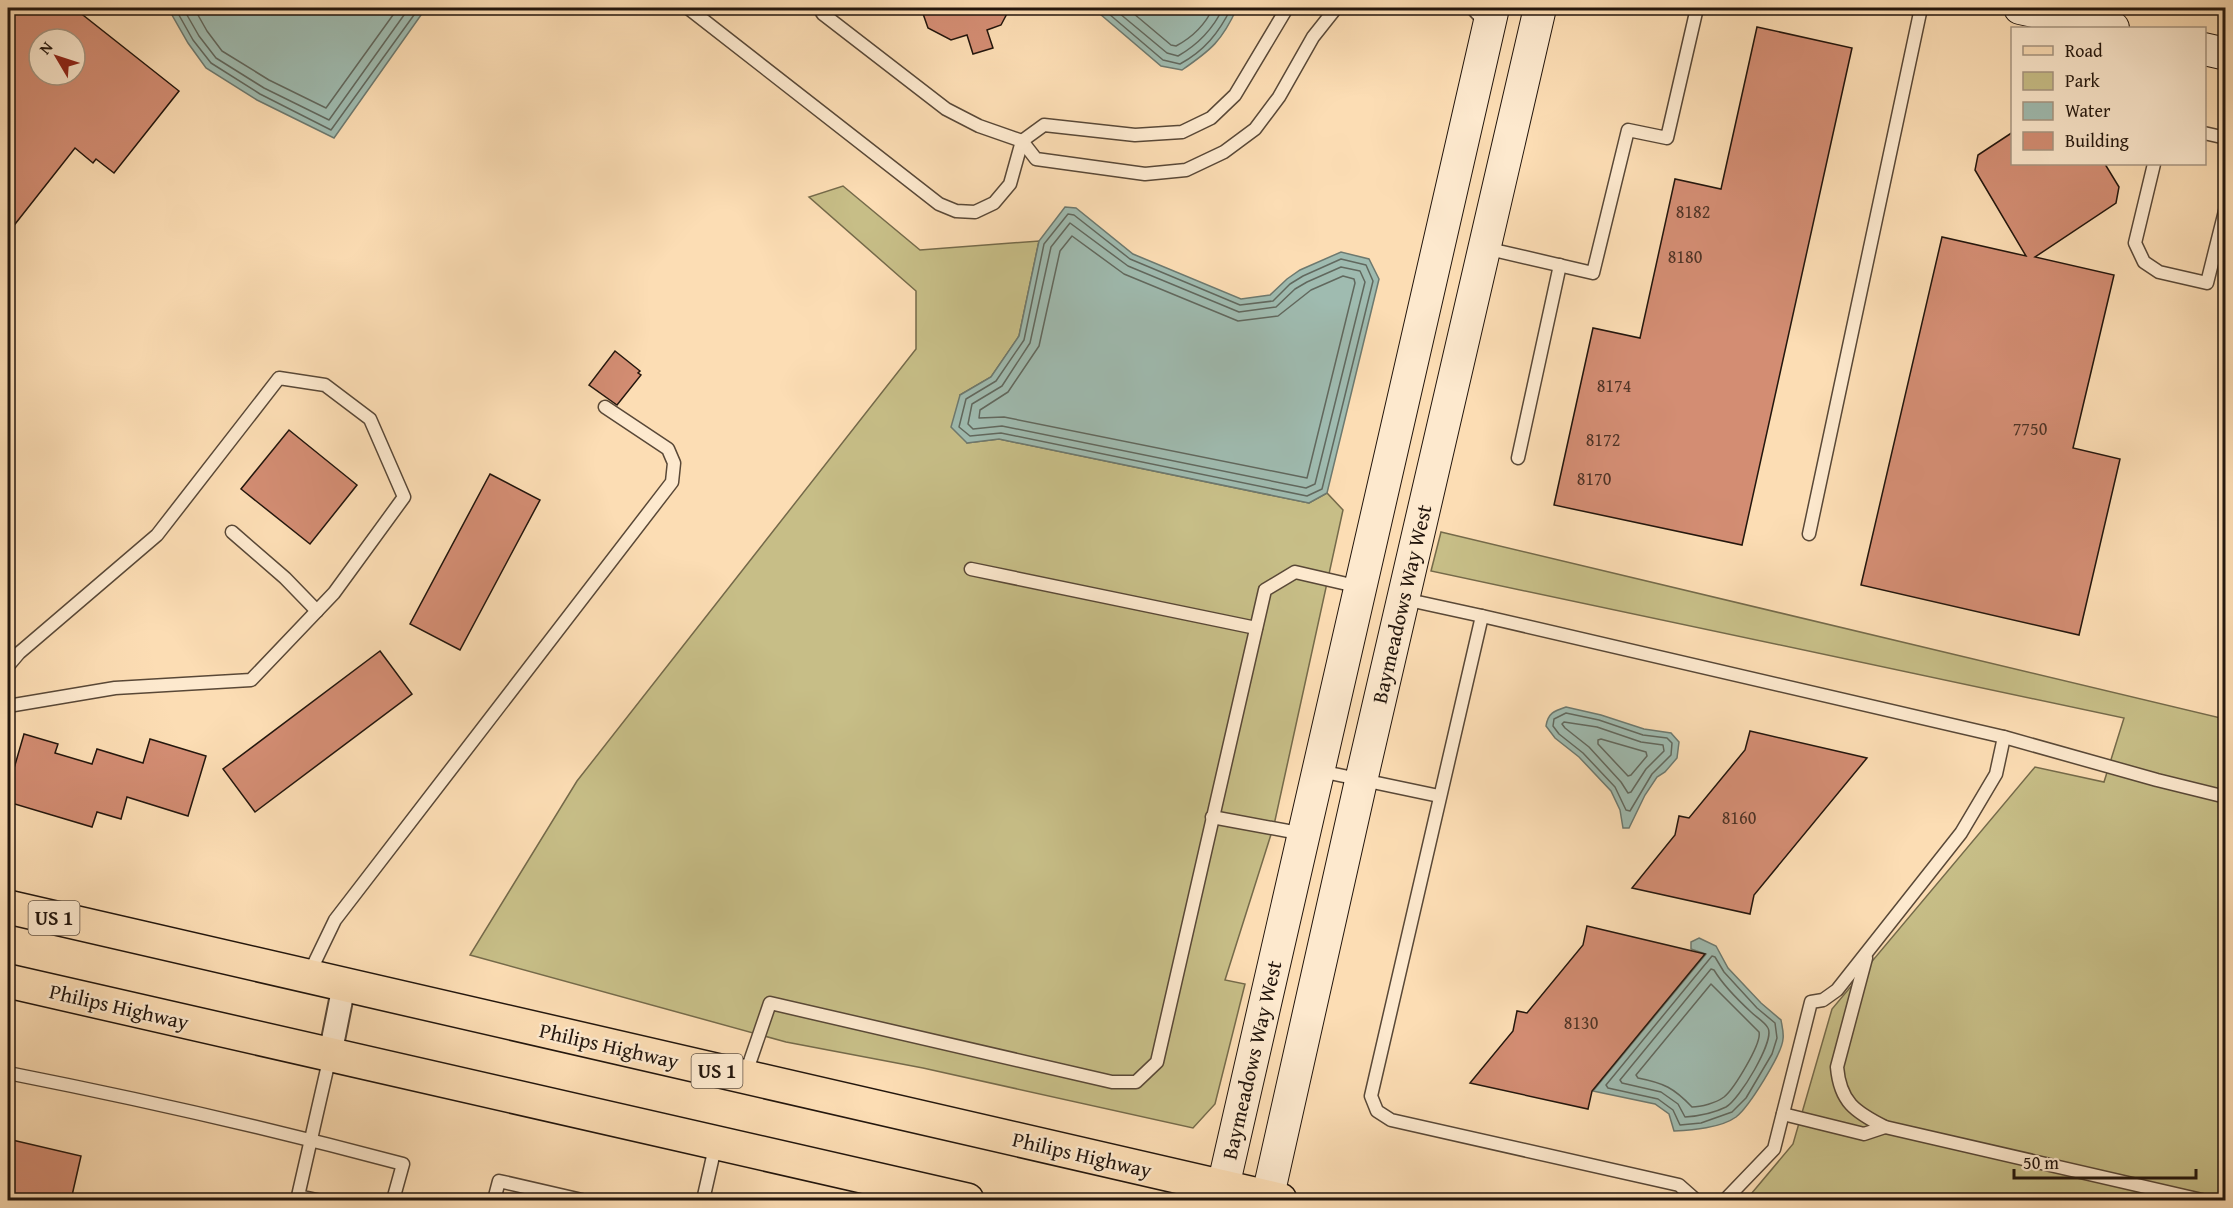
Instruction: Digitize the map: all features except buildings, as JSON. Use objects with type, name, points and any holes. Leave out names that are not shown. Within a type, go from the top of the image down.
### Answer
[{"type":"main road","name":"Philips Highway","points":[[8,907],[745,1077],[1223,1194],[1272,1200]]},
{"type":"main road","name":"Philips Highway","points":[[8,981],[967,1200]]},
{"type":"street","name":"Baymeadows Way West","points":[[1272,1200],[1361,781],[1540,8]]},
{"type":"street","points":[[2020,8],[2108,27]]},
{"type":"street","name":"Baymeadows Way West","points":[[1223,1194],[1360,587],[1485,14]]},
{"type":"street","points":[[2206,49],[2226,54]]},
{"type":"street","points":[[330,1055],[345,985]]},
{"type":"lane","points":[[688,8],[939,204],[956,211],[975,212],[994,203],[1011,184],[1022,141],[1044,125],[1135,135],[1182,132],[1211,118],[1235,95],[1287,8]]},
{"type":"lane","points":[[819,8],[823,14],[946,109],[979,126],[1022,141],[1036,159],[1145,174],[1186,170],[1224,152],[1255,129],[1279,98],[1312,37],[1336,8]]},
{"type":"lane","points":[[1484,248],[1593,273],[1628,130],[1667,138],[1697,8]]},
{"type":"lane","points":[[1809,534],[1921,8]]},
{"type":"lane","points":[[2206,133],[2226,138]]},
{"type":"lane","points":[[2154,165],[2135,243],[2144,262],[2159,272],[2207,283],[2226,207]]},
{"type":"lane","points":[[1518,458],[1560,265]]},
{"type":"lane","points":[[8,666],[19,653],[157,535],[279,378],[325,385],[370,419],[404,497],[334,593],[251,680],[115,688],[8,706]]},
{"type":"lane","points":[[308,977],[335,920],[672,482],[674,463],[668,449],[605,407]]},
{"type":"lane","points":[[232,532],[285,578],[317,611]]},
{"type":"lane","points":[[971,569],[1256,628]]},
{"type":"lane","points":[[745,1077],[770,1003],[1112,1082],[1136,1082],[1157,1062],[1265,590],[1295,572],[1360,587]]},
{"type":"lane","points":[[1404,599],[2004,737],[2226,797]]},
{"type":"lane","points":[[1482,616],[1371,1096],[1377,1111],[1391,1120],[1679,1185],[1696,1200]]},
{"type":"lane","points":[[1725,1200],[1774,1149],[1811,1002],[1823,1000],[1837,990],[1961,833],[1996,774],[2004,737]]},
{"type":"lane","points":[[1318,771],[1439,796]]},
{"type":"lane","points":[[1212,817],[1304,834]]},
{"type":"lane","points":[[1868,951],[1837,1067],[1839,1086],[1847,1101],[1862,1115],[1885,1127],[2202,1200]]},
{"type":"lane","points":[[317,1200],[298,1198],[330,1055]]},
{"type":"lane","points":[[8,1073],[95,1090],[311,1139],[403,1164],[393,1200]]},
{"type":"lane","points":[[1783,1114],[1864,1134],[1885,1127]]},
{"type":"lane","points":[[703,1200],[717,1142]]},
{"type":"lane","points":[[494,1200],[498,1181],[563,1198],[582,1200]]},
{"type":"green space","points":[[843,186],[920,250],[1039,241],[1019,336],[991,377],[960,395],[967,443],[999,439],[1309,503],[1327,493],[1343,510],[1274,825],[1225,980],[1245,984],[1215,1104],[1193,1128],[923,1068],[786,1042],[470,955],[577,781],[916,349],[916,291],[809,197]]},
{"type":"green space","points":[[1441,532],[2225,719],[2225,1200],[1746,1200],[1793,1144],[1832,1009],[2035,767],[2104,782],[2124,718],[1431,571]]},
{"type":"water","points":[[168,8],[426,8],[334,138],[257,100],[206,68],[188,43]]},
{"type":"water","points":[[1093,8],[1237,8],[1215,44],[1182,70],[1161,66]]},
{"type":"water","points":[[1065,207],[1076,208],[1133,254],[1241,299],[1270,295],[1300,270],[1341,252],[1369,259],[1379,279],[1327,493],[1309,503],[999,439],[967,443],[951,427],[960,395],[991,377],[1019,336],[1039,241]]},
{"type":"water","points":[[1566,707],[1601,715],[1644,729],[1671,733],[1679,742],[1677,758],[1665,772],[1657,777],[1645,795],[1629,828],[1623,828],[1620,810],[1611,791],[1579,757],[1555,738],[1546,726],[1552,713]]},
{"type":"water","points":[[1699,938],[1716,946],[1728,968],[1761,1003],[1781,1020],[1783,1039],[1764,1080],[1749,1103],[1736,1117],[1715,1126],[1674,1131],[1669,1114],[1655,1104],[1593,1091],[1706,954],[1691,949],[1691,942]]}]
